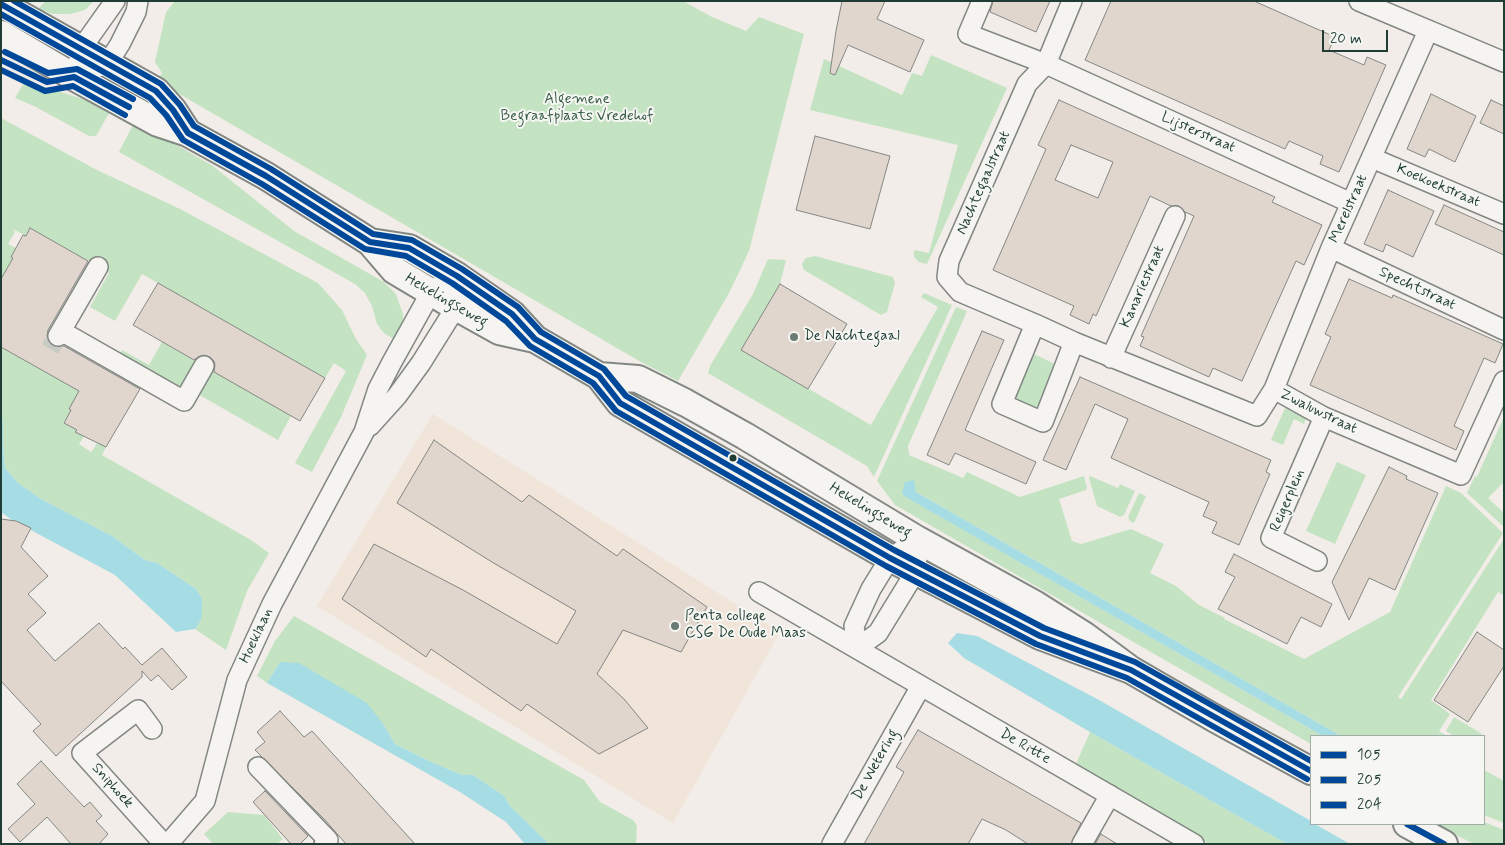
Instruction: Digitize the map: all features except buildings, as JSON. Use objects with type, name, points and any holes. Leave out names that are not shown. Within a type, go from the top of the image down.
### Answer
[{"type":"street","points":[[74,78],[81,49],[115,1]]},
{"type":"street","points":[[74,78],[108,63],[136,12],[138,1]]},
{"type":"street","name":"Lijsterstraat","points":[[982,1],[968,34],[1046,64],[1351,203]]},
{"type":"street","name":"Nachtegaalstraat","points":[[1072,1],[1046,64],[1027,84],[949,261],[947,277],[960,292],[1074,342]]},
{"type":"street","points":[[1360,1],[1504,62]]},
{"type":"street","name":"Hekelingseweg","points":[[1,4],[156,91],[173,110],[188,133]]},
{"type":"street","name":"Merelstraat","points":[[1274,389],[1331,248],[1428,30]]},
{"type":"street","name":"Hekelingseweg","points":[[5,37],[74,78],[158,123],[188,133],[266,176],[370,242],[394,270],[456,307],[499,331],[536,338]]},
{"type":"street","name":"Koekoekstraat","points":[[1372,158],[1504,214]]},
{"type":"street","name":"Kanariestraat","points":[[1111,358],[1175,216]]},
{"type":"street","name":"Hekelingseweg","points":[[370,242],[409,248],[457,276],[512,314],[536,338],[599,376],[620,403],[890,558],[1040,636],[1131,670]]},
{"type":"street","name":"Spechtstraat","points":[[1331,248],[1504,330]]},
{"type":"street","points":[[98,267],[59,333],[184,401],[204,366]]},
{"type":"street","points":[[456,307],[457,276]]},
{"type":"street","name":"Hoeklaan","points":[[168,844],[205,801],[237,680],[272,604],[364,432],[378,389],[431,292],[457,276]]},
{"type":"street","name":"Hoeklaan","points":[[364,432],[397,396],[456,307]]},
{"type":"street","points":[[1035,324],[1002,404],[1043,422],[1074,342]]},
{"type":"street","name":"Zwaluwstraat","points":[[1074,342],[1257,416],[1274,389],[1324,417],[1461,474],[1504,381]]},
{"type":"street","name":"Hekelingseweg","points":[[599,376],[638,379],[745,436],[918,540],[1036,605],[1085,636],[1131,670],[1310,770]]},
{"type":"street","name":"Reigerplein","points":[[1317,561],[1271,538],[1324,417]]},
{"type":"street","points":[[918,540],[916,571],[878,634],[857,648],[854,626],[871,589],[890,558],[918,540]]},
{"type":"street","name":"De Ritte","points":[[759,592],[1194,844]]},
{"type":"street","name":"De Wetering","points":[[832,844],[920,686]]},
{"type":"street","name":"Sniphoek","points":[[152,729],[138,710],[82,753],[164,844]]},
{"type":"street","points":[[258,767],[328,840],[324,844]]},
{"type":"street","points":[[1082,844],[1110,796]]},
{"type":"street","points":[[1409,825],[1444,844]]},
{"type":"shaded area","points":[[433,414],[780,632],[673,823],[317,606]]},
{"type":"green space","points":[[46,1],[94,1],[85,10],[70,14],[53,14],[38,9]]},
{"type":"green space","name":"Algemene Begraafplaats Vredehof","points":[[175,1],[683,1],[712,17],[746,31],[759,17],[804,34],[749,251],[729,293],[678,381],[641,362],[157,81],[162,73],[155,62],[166,12]]},
{"type":"green space","points":[[931,55],[1007,88],[927,264],[919,262],[914,257],[914,250],[929,253],[958,145],[810,110],[824,59],[902,95],[912,73],[922,76]]},
{"type":"green space","points":[[25,81],[112,108],[96,136],[89,136],[36,107],[15,98]]},
{"type":"green space","points":[[1,118],[95,169],[180,209],[318,283],[342,310],[356,339],[367,355],[341,417],[312,472],[295,463],[346,371],[334,363],[325,378],[142,274],[115,321],[90,307],[109,273],[30,228],[26,236],[13,229],[15,232],[8,244],[18,249],[1,295]]},
{"type":"green space","points":[[135,121],[213,166],[294,231],[384,282],[396,294],[403,314],[403,322],[395,340],[384,333],[377,324],[372,306],[365,293],[355,284],[119,152]]},
{"type":"green space","points":[[815,256],[893,277],[895,283],[887,312],[881,315],[804,270],[802,264],[806,258]]},
{"type":"green space","points":[[768,259],[786,260],[780,284],[742,350],[871,425],[938,307],[921,297],[924,293],[952,305],[874,477],[867,466],[708,373],[710,366],[753,294]]},
{"type":"green space","points":[[956,307],[967,311],[908,446],[909,455],[963,478],[967,472],[1020,497],[1084,476],[1086,490],[1059,499],[1072,541],[1081,544],[1131,529],[1164,544],[1150,573],[1176,586],[1199,605],[1224,619],[1304,659],[1390,612],[1446,486],[1461,493],[1503,533],[1398,697],[1401,699],[1504,539],[1504,595],[1498,592],[1431,700],[1450,714],[1439,731],[1445,735],[1339,735],[916,492],[913,480],[903,495],[1321,735],[1310,735],[1310,743],[895,505],[877,481]]},
{"type":"green space","points":[[162,342],[200,364],[183,395],[117,358],[122,350],[149,365]]},
{"type":"green space","points":[[1,347],[85,394],[69,409],[71,410],[64,422],[77,430],[76,432],[85,435],[79,444],[91,452],[90,454],[98,442],[106,447],[102,455],[251,540],[269,553],[247,591],[226,650],[195,629],[201,620],[196,589],[157,563],[145,560],[112,536],[41,499],[18,483],[5,468],[3,419],[1,414]]},
{"type":"green space","points":[[1034,354],[1057,365],[1040,403],[1034,409],[1018,401],[1016,398]]},
{"type":"green space","points":[[211,370],[291,416],[278,440],[196,393]]},
{"type":"green space","points":[[1285,408],[1306,418],[1304,424],[1294,419],[1283,445],[1271,440]]},
{"type":"green space","points":[[1504,417],[1504,482],[1488,498],[1504,513],[1504,527],[1467,493],[1475,476],[1477,477]]},
{"type":"green space","points":[[1337,462],[1366,475],[1335,544],[1306,531]]},
{"type":"green space","points":[[1090,476],[1118,488],[1120,484],[1135,491],[1124,515],[1120,517],[1097,506]]},
{"type":"green space","points":[[1139,493],[1146,496],[1134,523],[1128,517]]},
{"type":"green space","points":[[294,616],[584,780],[600,802],[633,820],[637,826],[636,844],[549,844],[510,806],[504,796],[473,775],[462,775],[395,744],[384,725],[280,662],[267,683],[257,676],[275,641]]},
{"type":"green space","points":[[1454,717],[1482,734],[1452,735],[1446,731]]},
{"type":"green space","points":[[1090,732],[1287,844],[1209,844],[1076,764]]},
{"type":"green space","points":[[1485,771],[1504,781],[1504,823],[1485,815]]},
{"type":"green space","points":[[228,812],[264,815],[283,839],[277,844],[213,844],[204,834]]},
{"type":"green space","points":[[1485,822],[1504,830],[1504,844],[1474,844],[1436,825],[1485,825]]},
{"type":"water","points":[[1,414],[3,419],[5,468],[18,483],[41,499],[112,536],[145,560],[157,563],[196,589],[202,599],[202,609],[201,620],[195,629],[176,632],[115,575],[12,520],[1,512]]},
{"type":"water","points":[[914,480],[916,492],[1339,735],[1321,735],[904,496],[902,492],[905,482]]},
{"type":"water","points":[[957,633],[977,636],[1099,700],[1310,820],[1310,825],[1317,825],[1350,844],[1287,844],[964,658],[948,643]]},
{"type":"water","points":[[280,662],[299,663],[367,703],[384,725],[395,744],[462,775],[473,775],[504,796],[510,806],[549,844],[525,844],[506,822],[460,792],[267,683]]},
{"type":"tunnel","points":[[50,349],[58,336]]},
{"type":"transit line","name":"204","points":[[14,1],[161,84],[180,105],[194,126],[271,169],[373,234],[412,240],[462,269],[518,307],[541,332],[604,369],[626,396],[894,550],[1044,628],[1135,662],[1310,760]]},
{"type":"transit line","name":"105","points":[[1,4],[156,91],[173,110],[188,133],[266,176],[370,242],[409,248],[457,276],[512,314],[535,339],[599,376],[620,403],[890,558],[1040,636],[1131,670],[1310,770]]},
{"type":"transit line","name":"205","points":[[1,14],[150,98],[166,115],[183,140],[262,184],[365,249],[406,256],[452,283],[506,321],[530,346],[593,383],[616,411],[886,566],[1036,644],[1127,678],[1307,779]]},
{"type":"transit line","name":"204","points":[[5,52],[48,73],[77,69],[133,99]]},
{"type":"transit line","name":"105","points":[[1,60],[47,82],[74,77],[129,107]]},
{"type":"transit line","name":"205","points":[[1,70],[45,91],[73,86],[125,115]]},
{"type":"transit line","name":"105","points":[[1409,825],[1444,844]]},
{"type":"place","name":"De Nachtegaal","points":[[794,337]]},
{"type":"place","name":"Penta college CSG De Oude Maas","points":[[675,626]]}]
